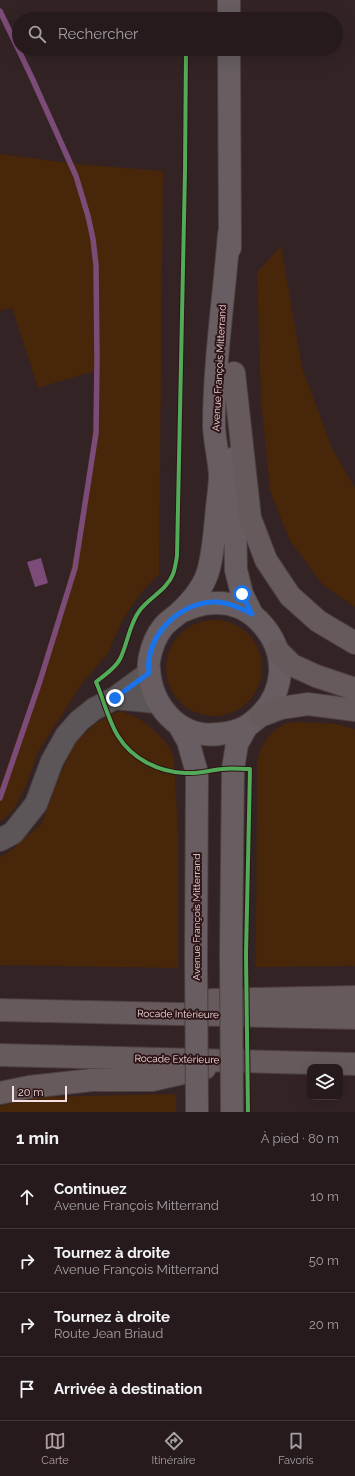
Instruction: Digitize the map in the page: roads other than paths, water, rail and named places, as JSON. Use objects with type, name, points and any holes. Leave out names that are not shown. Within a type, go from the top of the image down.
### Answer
[{"type":"highway","points":[[234,373],[250,518],[266,560],[290,596],[318,621],[355,643]]},
{"type":"highway","points":[[278,651],[292,665],[316,676],[355,689]]},
{"type":"highway","points":[[254,721],[281,708],[308,704],[355,710]]},
{"type":"highway","points":[[1,1010],[178,1000],[355,997]]},
{"type":"highway","name":"Rocade Intérieure","points":[[1,1010],[355,1018]]},
{"type":"highway","name":"Rocade Extérieure","points":[[0,1055],[355,1064]]},
{"type":"highway","points":[[0,1093],[28,1087],[92,1080],[152,1080],[239,1061]]},
{"type":"main road","points":[[229,0],[229,12]]},
{"type":"main road","name":"Avenue François Mitterrand","points":[[229,56],[229,234],[234,373],[236,570],[242,594],[252,614],[268,630],[278,651],[281,668],[278,686],[271,702],[254,721],[237,744],[233,769],[230,954],[232,1112]]},
{"type":"main road","name":"Avenue François Mitterrand","points":[[229,234],[214,429],[220,476],[215,530],[209,569],[199,591],[180,612],[164,626],[153,645],[148,666],[151,688],[157,702],[167,715],[179,725],[195,732],[212,735],[230,733],[254,721]]},
{"type":"main road","name":"Avenue François Mitterrand","points":[[180,612],[198,604],[216,602],[235,606],[252,614]]},
{"type":"main road","name":"Avenue François Mitterrand","points":[[179,725],[188,741],[197,773],[197,1112]]},
{"type":"street","points":[[0,840],[13,833],[36,804],[52,761],[66,736],[79,721],[94,708],[115,698],[149,673]]},
{"type":"street","points":[[115,698],[157,702]]},
{"type":"waterway","points":[[0,11],[12,36]]},
{"type":"waterway","points":[[0,798],[40,681],[75,568],[96,433],[96,265],[93,239],[76,176],[21,56]]}]
